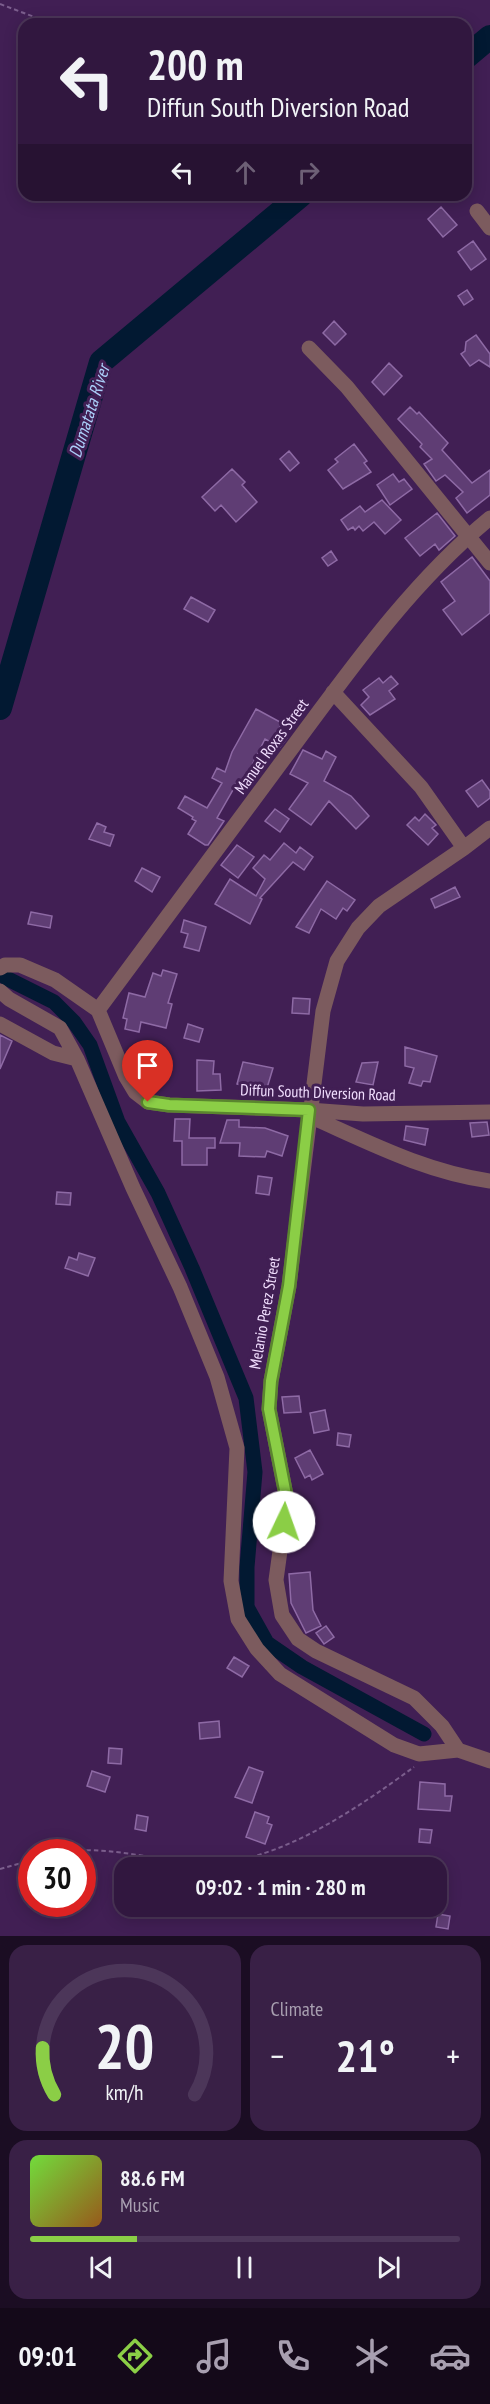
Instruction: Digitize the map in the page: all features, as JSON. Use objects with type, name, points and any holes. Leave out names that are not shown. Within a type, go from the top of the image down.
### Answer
[{"type":"street","points":[[477,211],[490,228]]},
{"type":"street","points":[[309,348],[347,387],[490,563]]},
{"type":"street","name":"Manuel Roxas Street","points":[[98,1010],[333,692],[398,610],[468,536],[490,518]]},
{"type":"street","points":[[333,692],[421,787],[464,848]]},
{"type":"street","name":"Melanio Perez Street","points":[[458,1750],[442,1726],[414,1698],[316,1651],[298,1638],[282,1615],[276,1580],[287,1500],[269,1409],[271,1381],[289,1286],[323,1011],[338,961],[358,928],[379,906],[490,828]]},
{"type":"street","points":[[0,968],[5,965],[20,964],[55,980],[98,1010]]},
{"type":"street","points":[[0,991],[9,999],[60,1028],[77,1059],[133,1188],[180,1287],[217,1377],[237,1448],[231,1581],[238,1619],[257,1649],[280,1674],[394,1745],[419,1754],[458,1750],[490,1761]]},
{"type":"street","name":"Diffun South Diversion Road","points":[[98,1010],[126,1077],[135,1092],[148,1102],[309,1113],[490,1112]]},
{"type":"street","points":[[0,1024],[53,1053],[77,1059]]},
{"type":"street","points":[[309,1113],[414,1162],[459,1177],[490,1181]]},
{"type":"path","points":[[0,4],[37,18]]},
{"type":"path","points":[[96,1852],[200,1863],[248,1859],[337,1820],[414,1767],[426,1754]]},
{"type":"path","points":[[0,1869],[18,1864]]},
{"type":"building","points":[[441,207],[457,225],[443,237],[428,219]]},
{"type":"building","points":[[473,241],[486,259],[471,270],[458,252]]},
{"type":"building","points":[[467,290],[473,299],[464,305],[458,296]]},
{"type":"building","points":[[334,321],[346,334],[335,345],[323,333]]},
{"type":"building","points":[[476,335],[490,354],[490,367],[479,360],[470,366],[461,354],[465,351],[466,342]]},
{"type":"building","points":[[389,363],[402,376],[384,395],[372,382]]},
{"type":"building","points":[[410,407],[417,414],[419,412],[448,443],[442,450],[472,483],[490,470],[490,495],[467,513],[456,498],[463,492],[445,475],[436,481],[424,464],[432,459],[420,447],[422,444],[398,419]]},
{"type":"building","points":[[354,444],[367,461],[364,463],[371,472],[343,489],[328,470],[338,462],[335,459]]},
{"type":"building","points":[[289,451],[299,463],[290,471],[280,459]]},
{"type":"building","points":[[232,469],[245,482],[242,485],[257,502],[236,522],[221,505],[215,511],[202,497]]},
{"type":"building","points":[[393,474],[399,482],[404,479],[412,489],[390,505],[377,485]]},
{"type":"building","points":[[382,500],[401,520],[385,534],[374,522],[363,531],[359,526],[355,530],[353,527],[348,530],[341,520],[360,506],[365,512]]},
{"type":"building","points":[[437,513],[455,536],[439,550],[435,544],[420,556],[405,538]]},
{"type":"building","points":[[331,551],[337,560],[328,566],[322,558]]},
{"type":"building","points":[[472,557],[490,581],[490,613],[462,635],[443,610],[455,601],[441,582]]},
{"type":"building","points":[[191,597],[215,610],[208,622],[184,609]]},
{"type":"building","points":[[391,676],[398,684],[389,691],[395,699],[370,715],[361,705],[369,697],[363,690],[379,678],[383,683]]},
{"type":"building","points":[[256,709],[282,723],[277,732],[287,738],[280,747],[265,739],[242,785],[237,783],[217,818],[224,821],[208,845],[205,845],[188,834],[196,821],[178,808],[185,796],[207,808],[222,783],[212,778],[217,768],[225,772],[232,752]]},
{"type":"building","points":[[303,750],[322,759],[326,751],[336,757],[324,781],[351,796],[369,816],[356,829],[329,801],[311,825],[289,809],[308,783],[290,774]]},
{"type":"building","points":[[482,780],[490,791],[490,798],[478,807],[466,791]]},
{"type":"building","points":[[275,809],[289,819],[280,832],[265,821]]},
{"type":"building","points":[[425,814],[436,825],[432,828],[438,834],[428,845],[407,825],[415,817],[419,821]]},
{"type":"building","points":[[97,823],[106,827],[104,832],[114,835],[110,846],[89,839]]},
{"type":"building","points":[[284,843],[296,853],[300,847],[313,857],[304,870],[293,862],[260,898],[262,899],[250,924],[215,904],[230,879],[256,896],[265,879],[253,868],[264,855],[270,860]]},
{"type":"building","points":[[237,845],[254,857],[238,878],[221,865]]},
{"type":"building","points":[[142,868],[160,877],[152,892],[135,881]]},
{"type":"building","points":[[327,881],[355,900],[347,911],[343,908],[336,919],[321,909],[309,933],[296,927]]},
{"type":"building","points":[[455,887],[460,897],[435,908],[431,899]]},
{"type":"building","points":[[31,912],[52,916],[50,928],[28,924]]},
{"type":"building","points":[[184,920],[206,927],[199,951],[184,947],[188,934],[181,932]]},
{"type":"building","points":[[163,970],[177,974],[168,1003],[172,1004],[166,1028],[141,1022],[139,1032],[125,1029],[127,1019],[123,1018],[129,993],[145,997],[153,973],[161,976]]},
{"type":"building","points":[[293,998],[310,999],[309,1014],[292,1013]]},
{"type":"building","points":[[188,1024],[203,1029],[199,1042],[184,1038]]},
{"type":"building","points":[[0,1035],[12,1041],[0,1069]]},
{"type":"building","points":[[405,1047],[437,1056],[430,1082],[423,1081],[421,1086],[409,1083],[414,1068],[405,1066]]},
{"type":"building","points":[[197,1060],[214,1061],[213,1074],[220,1074],[221,1090],[197,1091]]},
{"type":"building","points":[[243,1062],[273,1068],[267,1088],[259,1085],[257,1090],[237,1084]]},
{"type":"building","points":[[378,1062],[373,1085],[356,1082],[362,1063]]},
{"type":"building","points":[[175,1119],[190,1119],[189,1138],[215,1138],[215,1148],[207,1148],[207,1165],[182,1165],[182,1141],[174,1141]]},
{"type":"building","points":[[227,1120],[239,1120],[239,1127],[265,1128],[288,1136],[282,1156],[267,1151],[265,1157],[239,1156],[240,1143],[220,1143]]},
{"type":"building","points":[[487,1122],[489,1135],[472,1137],[470,1123]]},
{"type":"building","points":[[406,1126],[428,1129],[425,1145],[404,1140]]},
{"type":"building","points":[[258,1176],[272,1178],[269,1195],[256,1193]]},
{"type":"building","points":[[57,1192],[71,1193],[70,1205],[56,1204]]},
{"type":"building","points":[[79,1253],[95,1258],[88,1276],[65,1268],[69,1257],[77,1260]]},
{"type":"building","points":[[299,1396],[301,1412],[284,1413],[282,1397]]},
{"type":"building","points":[[325,1410],[329,1430],[314,1433],[310,1413]]},
{"type":"building","points":[[338,1433],[351,1435],[349,1447],[337,1445]]},
{"type":"building","points":[[310,1450],[323,1474],[312,1480],[310,1475],[305,1478],[295,1458]]},
{"type":"building","points":[[310,1572],[313,1610],[321,1626],[306,1633],[291,1603],[289,1574]]},
{"type":"building","points":[[326,1626],[334,1637],[324,1644],[316,1633]]},
{"type":"building","points":[[234,1657],[249,1666],[242,1677],[227,1668]]},
{"type":"building","points":[[219,1721],[220,1737],[200,1739],[199,1723]]},
{"type":"building","points":[[109,1748],[122,1749],[121,1764],[108,1763]]},
{"type":"building","points":[[249,1767],[263,1772],[252,1803],[235,1797]]},
{"type":"building","points":[[92,1771],[110,1777],[105,1792],[87,1786]]},
{"type":"building","points":[[420,1782],[445,1784],[445,1796],[452,1796],[450,1811],[418,1809]]},
{"type":"building","points":[[255,1812],[269,1817],[267,1823],[272,1825],[265,1844],[246,1837]]},
{"type":"building","points":[[137,1815],[148,1817],[146,1831],[135,1829]]},
{"type":"building","points":[[420,1829],[432,1830],[430,1843],[419,1842]]},
{"type":"building","points":[[450,1916],[448,1929],[436,1927],[438,1917]]},
{"type":"waterway","name":"Dumatata River","points":[[472,52],[490,37]]},
{"type":"waterway","name":"Dumatata River","points":[[0,708],[101,362],[294,201]]},
{"type":"waterway","points":[[6,978],[54,1002],[74,1022],[90,1045],[118,1122],[158,1193],[246,1398],[255,1472],[247,1567],[247,1607],[267,1643],[302,1667],[424,1734]]},
{"type":"route","points":[[148,1102],[169,1105],[309,1110],[289,1286],[271,1381],[269,1409],[287,1500],[284,1522]]}]
